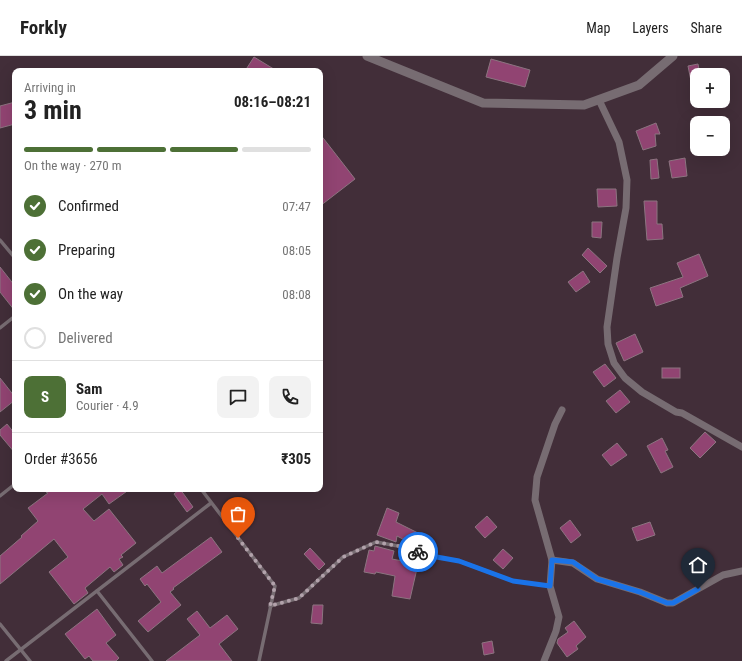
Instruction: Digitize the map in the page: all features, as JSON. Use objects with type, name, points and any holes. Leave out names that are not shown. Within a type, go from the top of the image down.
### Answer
[{"type":"street","points":[[367,56],[483,103],[584,105],[639,85],[673,56]]},
{"type":"street","points":[[599,100],[619,142],[627,180],[626,208],[607,326],[608,344],[614,363],[625,378],[642,392],[742,447]]},
{"type":"street","points":[[544,661],[556,631],[559,617],[550,586],[552,560],[534,500],[537,477],[555,424],[562,410]]},
{"type":"street","points":[[552,560],[573,562],[597,579],[640,592],[667,603],[673,603],[723,575],[742,570]]},
{"type":"lane","points":[[0,240],[12,254]]},
{"type":"lane","points":[[0,328],[12,318]]},
{"type":"lane","points":[[0,496],[12,486]]},
{"type":"lane","points":[[203,492],[275,586],[259,661]]},
{"type":"lane","points":[[6,661],[211,502]]},
{"type":"lane","points":[[270,606],[299,598],[343,557],[376,542],[398,546],[431,556],[459,561],[513,581],[550,586]]},
{"type":"lane","points":[[96,591],[152,661]]},
{"type":"lane","points":[[0,624],[30,661]]},
{"type":"building","points":[[254,57],[272,68],[247,68]]},
{"type":"building","points":[[491,59],[530,70],[525,87],[486,77]]},
{"type":"building","points":[[698,64],[699,68],[690,68],[690,76],[688,66]]},
{"type":"building","points":[[12,103],[12,125],[0,128],[0,106]]},
{"type":"building","points":[[656,123],[660,134],[655,134],[656,146],[643,150],[636,131]]},
{"type":"building","points":[[323,138],[355,179],[323,204]]},
{"type":"building","points":[[685,158],[687,176],[672,178],[669,161]]},
{"type":"building","points":[[657,159],[659,178],[651,179],[650,160]]},
{"type":"building","points":[[597,189],[616,189],[617,206],[598,207]]},
{"type":"building","points":[[644,201],[657,201],[657,224],[662,224],[663,239],[647,240]]},
{"type":"building","points":[[592,222],[602,222],[601,238],[592,237]]},
{"type":"building","points":[[588,248],[607,266],[600,273],[582,255]]},
{"type":"building","points":[[699,254],[708,276],[680,288],[683,297],[656,306],[650,288],[683,277],[677,263]]},
{"type":"building","points":[[0,267],[12,282],[12,307],[0,292]]},
{"type":"building","points":[[583,271],[590,282],[576,292],[568,282]]},
{"type":"building","points":[[635,334],[643,352],[624,361],[616,343]]},
{"type":"building","points":[[605,364],[616,378],[604,387],[593,372]]},
{"type":"building","points":[[662,368],[680,368],[680,378],[662,378]]},
{"type":"building","points":[[0,378],[12,393],[12,402],[0,412]]},
{"type":"building","points":[[620,390],[630,402],[616,413],[606,401]]},
{"type":"building","points":[[7,424],[12,430],[12,449],[0,435],[0,430]]},
{"type":"building","points":[[705,432],[716,442],[700,458],[690,448]]},
{"type":"building","points":[[662,438],[668,450],[665,451],[673,467],[661,473],[647,446]]},
{"type":"building","points":[[617,443],[627,455],[611,466],[602,455]]},
{"type":"building","points":[[46,492],[126,492],[109,504],[102,494],[83,509],[94,521],[109,509],[136,543],[121,555],[123,557],[119,559],[123,565],[114,572],[110,567],[85,588],[88,593],[74,604],[49,572],[68,557],[54,539],[0,584],[0,556],[38,521],[28,508],[48,493]]},
{"type":"building","points":[[176,492],[182,492],[193,507],[187,512],[174,494]]},
{"type":"building","points":[[387,508],[399,513],[396,522],[426,537],[420,548],[397,536],[396,542],[377,535]]},
{"type":"building","points":[[487,516],[497,527],[485,538],[475,527]]},
{"type":"building","points":[[570,520],[581,535],[571,543],[560,528]]},
{"type":"building","points":[[650,522],[655,535],[637,541],[632,528]]},
{"type":"building","points":[[211,537],[222,552],[173,588],[174,589],[170,592],[181,605],[148,632],[138,621],[161,602],[147,584],[145,586],[140,579],[157,566],[162,573]]},
{"type":"building","points":[[375,546],[394,551],[392,559],[418,564],[410,599],[392,596],[395,576],[376,572],[375,574],[364,572],[369,550],[374,551]]},
{"type":"building","points":[[310,548],[325,564],[319,570],[304,554]]},
{"type":"building","points":[[503,549],[513,558],[503,569],[493,560]]},
{"type":"building","points":[[313,605],[323,605],[322,624],[311,623]]},
{"type":"building","points":[[97,609],[116,635],[106,643],[119,658],[116,661],[93,661],[89,656],[85,659],[65,634]]},
{"type":"building","points":[[197,611],[210,628],[227,615],[238,629],[219,644],[232,661],[166,661],[200,635],[187,619]]},
{"type":"building","points":[[574,621],[586,637],[576,646],[578,649],[567,657],[557,643],[558,639],[568,632],[565,628]]},
{"type":"building","points":[[492,641],[494,653],[484,655],[482,643]]},
{"type":"way so far","points":[[238,538],[275,586],[270,606],[299,598],[343,557],[376,542],[398,546],[418,552]]},
{"type":"route","points":[[418,552],[459,561],[513,581],[550,586],[552,560],[573,562],[597,579],[640,592],[667,603],[673,603],[698,589]]}]
